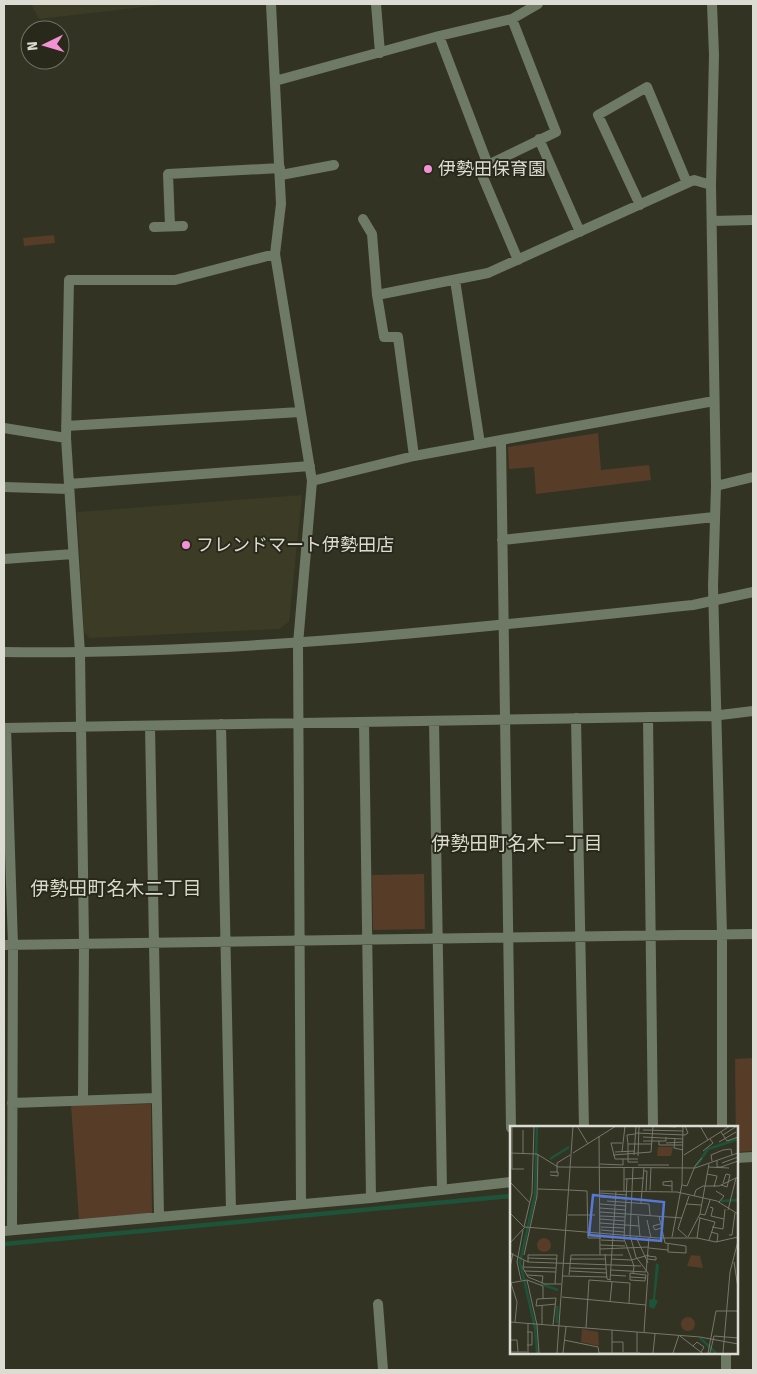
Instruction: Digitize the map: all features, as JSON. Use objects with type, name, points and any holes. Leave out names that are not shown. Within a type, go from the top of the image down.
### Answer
[{"type":"street","points":[[271,4],[281,204],[275,254],[312,481],[298,644],[301,1203]]},
{"type":"street","points":[[376,4],[380,53]]},
{"type":"street","points":[[274,82],[439,36],[512,19],[538,4]]},
{"type":"street","points":[[712,4],[714,55],[711,185],[716,486],[713,601],[718,716],[722,935],[722,1126]]},
{"type":"street","points":[[512,19],[556,132],[479,168],[518,260]]},
{"type":"street","points":[[439,36],[488,165]]},
{"type":"street","points":[[640,205],[598,115],[647,87],[687,184]]},
{"type":"street","points":[[538,139],[580,232]]},
{"type":"street","points":[[170,226],[168,174],[280,171],[334,165]]},
{"type":"street","points":[[377,294],[488,273],[694,180],[711,185]]},
{"type":"street","points":[[363,219],[372,234],[377,294],[384,337],[398,337],[414,456]]},
{"type":"street","points":[[712,221],[753,220]]},
{"type":"street","points":[[154,227],[183,226]]},
{"type":"street","points":[[83,1100],[84,944],[80,653],[66,438],[69,280],[175,280],[275,254]]},
{"type":"street","points":[[455,280],[480,444]]},
{"type":"street","points":[[312,481],[414,456],[714,401]]},
{"type":"street","points":[[66,426],[300,412]]},
{"type":"street","points":[[4,428],[66,438]]},
{"type":"street","points":[[501,441],[512,1126]]},
{"type":"street","points":[[4,488],[69,486],[310,466]]},
{"type":"street","points":[[716,486],[753,477]]},
{"type":"street","points":[[502,540],[714,518]]},
{"type":"street","points":[[4,559],[73,554]]},
{"type":"street","points":[[4,652],[80,653],[298,644],[504,625],[713,601],[753,592]]},
{"type":"street","points":[[510,1182],[372,1198],[8,1230],[12,1103],[5,728],[718,716],[753,711]]},
{"type":"street","points":[[648,717],[653,1126]]},
{"type":"street","points":[[576,718],[582,937],[584,1126]]},
{"type":"street","points":[[434,721],[442,1190]]},
{"type":"street","points":[[364,722],[372,1198]]},
{"type":"street","points":[[221,724],[230,1210]]},
{"type":"street","points":[[150,726],[159,1216]]},
{"type":"street","points":[[8,945],[753,934]]},
{"type":"street","points":[[12,1103],[156,1098]]},
{"type":"street","points":[[737,1158],[753,1157]]},
{"type":"street","points":[[378,1304],[383,1370]]},
{"type":"street","points":[[726,1354],[726,1370]]},
{"type":"shaded area","points":[[31,4],[170,4],[39,19]]},
{"type":"shaded area","points":[[54,235],[55,243],[24,246],[23,238]]},
{"type":"shaded area","points":[[598,433],[601,470],[649,465],[651,480],[536,494],[534,467],[509,469],[508,447]]},
{"type":"shaded area","points":[[302,495],[289,622],[279,629],[90,638],[84,632],[77,512]]},
{"type":"shaded area","points":[[424,874],[425,929],[373,930],[372,875]]},
{"type":"shaded area","points":[[753,1058],[753,1151],[737,1152],[735,1059]]},
{"type":"shaded area","points":[[151,1104],[152,1213],[79,1220],[71,1105]]},
{"type":"waterway","points":[[4,1244],[510,1196]]},
{"type":"place","name":"伊勢田保育園","points":[[428,169]]},
{"type":"place","name":"フレンドマート伊勢田店","points":[[186,545]]},
{"type":"district","name":"伊勢田町名木一丁目","points":[[517,843]]},
{"type":"district","name":"伊勢田町名木二丁目","points":[[116,888]]}]
